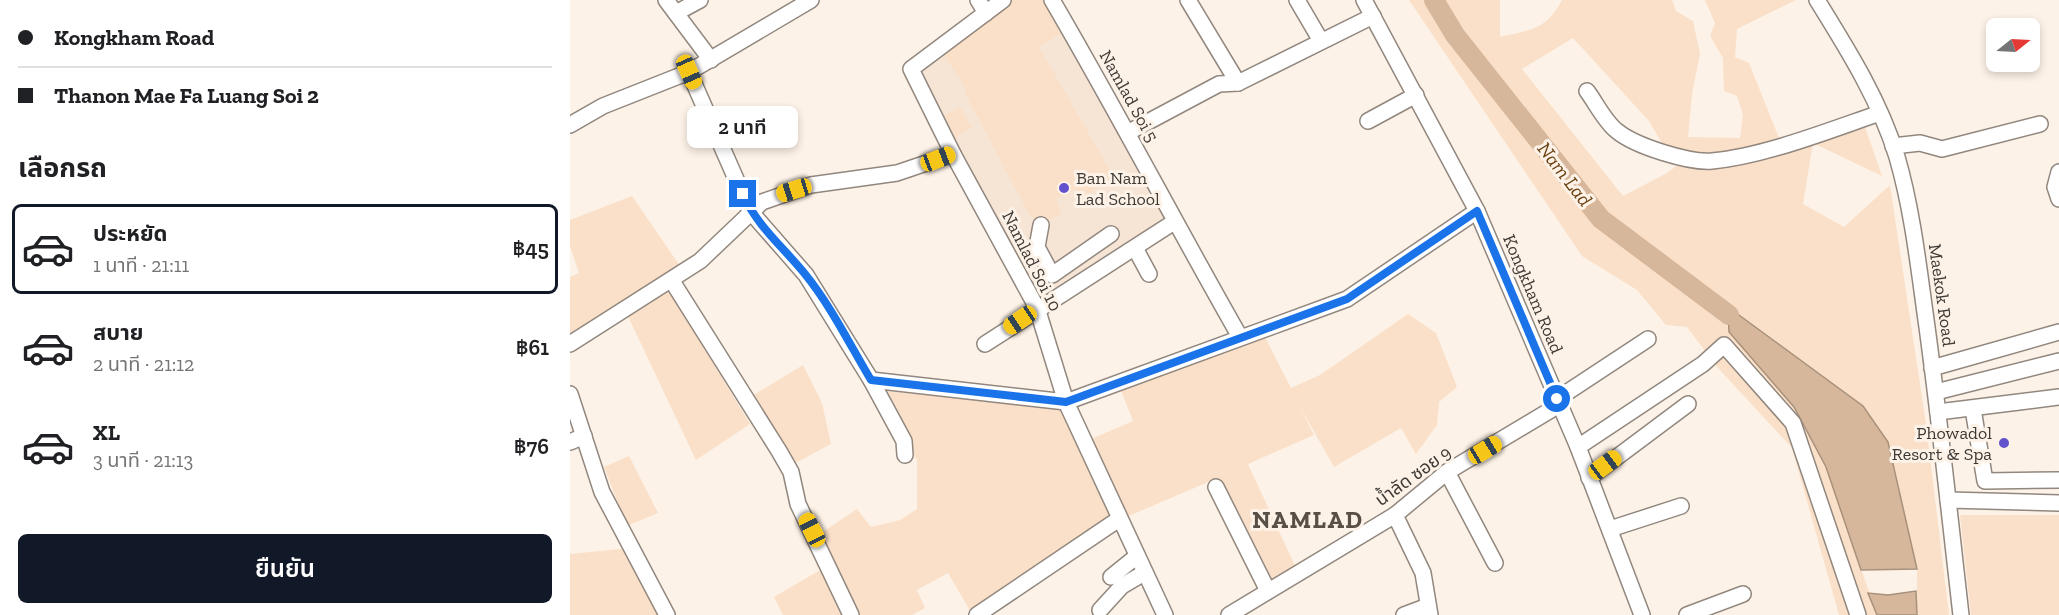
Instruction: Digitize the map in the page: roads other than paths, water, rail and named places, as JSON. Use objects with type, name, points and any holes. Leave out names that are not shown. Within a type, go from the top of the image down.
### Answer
[{"type":"street","points":[[666,0],[711,60]]},
{"type":"street","points":[[676,13],[700,0]]},
{"type":"street","points":[[570,125],[603,106],[689,72],[811,0]]},
{"type":"street","name":"Namlad Soi 10","points":[[1003,0],[982,7],[911,69],[953,154],[1037,308],[1066,402],[1164,615]]},
{"type":"street","name":"Namlad Soi 5","points":[[1052,0],[1129,132],[1174,222],[1240,337]]},
{"type":"street","points":[[1188,0],[1238,83]]},
{"type":"street","points":[[1297,0],[1321,41]]},
{"type":"street","name":"Kongkham Road","points":[[1364,0],[1477,211],[1578,447],[1642,615]]},
{"type":"street","name":"Maekok Road","points":[[1817,0],[1849,52],[1880,113],[1893,146],[1915,245],[1936,392],[1961,615]]},
{"type":"street","points":[[1129,132],[1219,84],[1238,83],[1373,16]]},
{"type":"street","points":[[689,72],[750,211],[806,275],[871,380],[904,441],[905,455]]},
{"type":"street","points":[[1587,91],[1617,131],[1646,145],[1687,159],[1711,161],[1773,147],[1880,113]]},
{"type":"street","points":[[1368,121],[1416,95]]},
{"type":"street","points":[[1893,146],[1920,143],[1942,150],[2040,124]]},
{"type":"street","points":[[570,344],[672,280],[727,237],[750,211],[777,195],[811,184],[897,173],[953,154]]},
{"type":"street","points":[[2059,172],[2055,188],[2059,199]]},
{"type":"street","points":[[871,380],[1066,402],[1347,299],[1477,211]]},
{"type":"street","points":[[985,344],[1037,308],[1174,222]]},
{"type":"street","points":[[1041,225],[1037,247],[1052,274],[1111,234]]},
{"type":"street","points":[[1135,248],[1149,274]]},
{"type":"street","points":[[672,280],[791,472],[798,504],[851,615]]},
{"type":"street","points":[[1932,368],[2059,333]]},
{"type":"street","name":"น้ำลัด ซอย 9","points":[[1229,615],[1395,515],[1447,472],[1558,402],[1648,339]]},
{"type":"street","points":[[1578,447],[1703,364],[1724,345],[1793,423],[1858,615]]},
{"type":"street","points":[[1936,392],[2059,361]]},
{"type":"street","points":[[570,394],[577,439],[602,492],[667,615]]},
{"type":"street","points":[[1938,412],[2059,397]]},
{"type":"street","points":[[1589,478],[1688,404]]},
{"type":"street","points":[[1973,409],[1985,481],[2059,480]]},
{"type":"street","points":[[1447,472],[1495,563]]},
{"type":"street","points":[[1216,487],[1268,591]]},
{"type":"street","points":[[1948,500],[2059,503]]},
{"type":"street","points":[[1610,529],[1681,506]]},
{"type":"street","points":[[1395,515],[1423,573],[1429,610],[1404,615]]},
{"type":"street","points":[[977,615],[1119,519]]},
{"type":"street","points":[[1111,577],[1137,556]]},
{"type":"street","points":[[1100,610],[1122,586],[1144,573]]},
{"type":"street","points":[[1687,615],[1743,594]]},
{"type":"waterway","name":"Nam Lad","points":[[1434,0],[1455,35],[1601,219],[1729,315]]},
{"type":"place","name":"Ban Nam Lad School","points":[[1064,188]]},
{"type":"place","name":"Phowadol Resort & Spa","points":[[2004,443]]},
{"type":"district","name":"NAMLAD","points":[[1308,520]]}]
